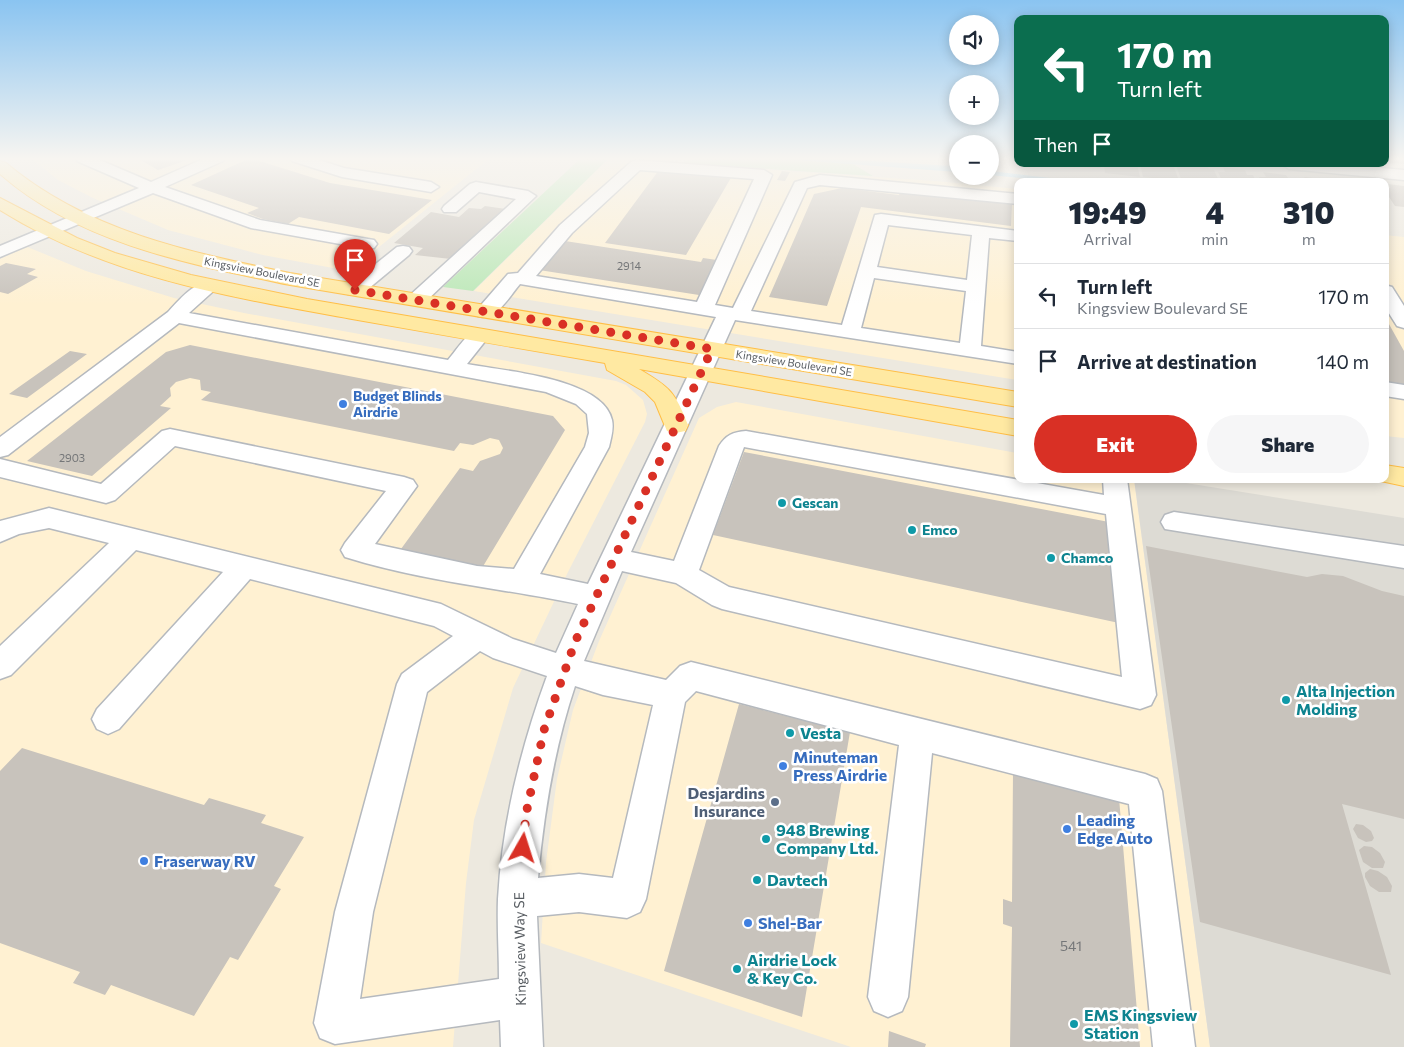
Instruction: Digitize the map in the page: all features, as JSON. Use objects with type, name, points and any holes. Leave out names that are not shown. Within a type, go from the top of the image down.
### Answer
[{"type":"main road","name":"Kingsview Boulevard SE","points":[[8,207],[47,231],[116,259],[210,286],[596,356],[1014,427]]},
{"type":"main road","name":"Kingsview Boulevard SE","points":[[60,207],[79,218],[157,248],[190,257],[355,290],[1014,399]]},
{"type":"main road","points":[[596,356],[653,387],[666,399],[676,425]]},
{"type":"main road","points":[[1389,475],[1404,477]]},
{"type":"street","points":[[0,252],[106,207]]},
{"type":"street","points":[[207,207],[257,224],[368,244]]},
{"type":"street","points":[[416,300],[516,207]]},
{"type":"street","points":[[523,280],[566,229],[590,207]]},
{"type":"street","points":[[703,309],[749,207]]},
{"type":"street","name":"Kingsview Way SE","points":[[522,1047],[517,899],[526,814],[544,730],[566,668],[597,596],[676,425],[712,349],[734,314],[790,207]]},
{"type":"street","points":[[850,332],[881,219],[1014,236]]},
{"type":"street","points":[[970,351],[981,232]]},
{"type":"street","points":[[355,290],[403,251]]},
{"type":"street","points":[[867,272],[976,287]]},
{"type":"street","points":[[485,312],[515,278],[1014,357]]},
{"type":"street","points":[[0,450],[175,316],[190,300],[210,286]]},
{"type":"street","points":[[1389,298],[1404,322]]},
{"type":"street","points":[[175,316],[550,386],[586,399],[596,407],[602,418],[603,430],[597,447],[522,581]]},
{"type":"street","points":[[453,368],[480,335]]},
{"type":"street","points":[[0,468],[106,494],[170,437],[404,486],[355,550],[477,577],[522,581],[597,596]]},
{"type":"street","points":[[683,574],[731,446],[737,440],[746,439],[1014,478]]},
{"type":"street","points":[[615,559],[683,574],[722,597],[1140,695],[1116,493],[1047,483]]},
{"type":"street","points":[[0,532],[13,526],[49,518],[441,616],[504,649],[603,681],[671,694]]},
{"type":"street","points":[[1174,522],[1404,557]]},
{"type":"street","points":[[0,666],[131,538]]},
{"type":"street","points":[[108,719],[245,566]]},
{"type":"street","points":[[478,635],[413,684],[354,912],[335,1023],[519,997]]},
{"type":"street","points":[[517,899],[579,893],[627,899],[671,694],[691,676],[1145,791],[1174,1047]]},
{"type":"street","points":[[888,997],[916,734]]},
{"type":"lane","points":[[1389,390],[1404,392]]},
{"type":"shaded area","points":[[114,207],[429,207],[349,271],[263,255],[168,230]]},
{"type":"shaded area","points":[[559,207],[1014,207],[1014,380],[474,291]]},
{"type":"shaded area","points":[[1389,235],[1404,237],[1404,438],[1389,436]]},
{"type":"shaded area","points":[[25,246],[86,271],[174,298],[244,313],[616,381],[626,385],[643,400],[647,414],[645,422],[568,572],[513,688],[474,820],[466,883],[453,1047],[0,1047],[0,259]]},
{"type":"shaded area","points":[[736,402],[1014,452],[1014,483],[1135,483],[1210,1047],[851,1047],[541,943],[546,862],[557,779],[573,710],[599,641],[699,418],[717,407]]},
{"type":"shaded area","name":"Alta Injection Molding","points":[[1135,483],[1186,483],[1404,518],[1404,1047],[1210,1047]]},
{"type":"green space","points":[[529,207],[559,207],[473,291],[443,287]]},
{"type":"building","points":[[256,207],[423,207],[389,234],[299,217],[288,224],[263,219],[247,213],[259,208]]},
{"type":"building","points":[[491,207],[506,209],[451,259],[415,255],[423,248],[394,243],[431,212],[459,217],[469,208],[481,209]]},
{"type":"building","points":[[632,207],[714,207],[686,255],[605,243]]},
{"type":"building","points":[[808,207],[1012,207],[1011,226],[861,207],[827,306],[769,297]]},
{"type":"building","points":[[565,241],[701,262],[703,258],[717,260],[699,295],[539,270]]},
{"type":"building","points":[[6,263],[36,269],[27,274],[38,277],[8,294],[0,292],[0,266]]},
{"type":"building","points":[[1389,324],[1404,351],[1404,386],[1389,384]]},
{"type":"building","points":[[190,345],[553,416],[565,430],[482,568],[401,549],[460,468],[473,471],[480,461],[500,454],[503,448],[499,440],[490,438],[473,445],[460,443],[454,451],[201,400],[211,392],[201,390],[200,380],[190,378],[176,382],[170,388],[171,396],[160,406],[171,408],[92,476],[27,461],[166,352]]},
{"type":"building","points":[[70,351],[87,354],[27,398],[9,394]]},
{"type":"building","points":[[744,452],[1109,522],[1119,623],[713,535]]},
{"type":"building","name":"Alta Injection Molding","points":[[1146,546],[1307,577],[1322,574],[1343,576],[1382,591],[1404,596],[1404,819],[1342,804],[1391,975],[1200,922]]},
{"type":"building","points":[[739,704],[850,732],[802,1017],[664,971]]},
{"type":"building","name":"Fraserway RV","points":[[22,748],[204,805],[209,798],[266,815],[261,823],[304,837],[274,886],[281,889],[238,960],[230,957],[194,1016],[111,985],[105,995],[73,983],[80,972],[0,943],[0,771]]},
{"type":"building","points":[[1013,772],[1119,798],[1140,1047],[1010,1047],[1012,927],[1003,924],[1003,899],[1012,902]]},
{"type":"building","points":[[1356,824],[1363,825],[1371,831],[1374,838],[1372,841],[1366,842],[1358,838],[1353,829]]},
{"type":"building","points":[[1364,846],[1372,847],[1380,853],[1385,862],[1383,868],[1372,868],[1363,862],[1359,850]]},
{"type":"building","points":[[1370,869],[1378,871],[1387,877],[1392,886],[1391,892],[1379,892],[1370,886],[1365,873]]},
{"type":"building","points":[[889,1031],[926,1044],[925,1047],[888,1047]]},
{"type":"place","name":"Budget Blinds Airdrie","points":[[343,404]]},
{"type":"place","name":"Gescan","points":[[782,503]]},
{"type":"place","name":"Emco","points":[[912,530]]},
{"type":"place","name":"Chamco","points":[[1051,558]]},
{"type":"place","name":"Alta Injection Molding","points":[[1286,700]]},
{"type":"place","name":"Vesta","points":[[790,733]]},
{"type":"place","name":"Minuteman Press Airdrie","points":[[783,766]]},
{"type":"place","name":"Desjardins Insurance","points":[[775,802]]},
{"type":"place","name":"Leading Edge Auto","points":[[1067,829]]},
{"type":"place","name":"948 Brewing Company Ltd.","points":[[766,839]]},
{"type":"place","name":"Fraserway RV","points":[[144,861]]},
{"type":"place","name":"Davtech","points":[[757,880]]},
{"type":"place","name":"Shel-Bar","points":[[748,923]]},
{"type":"place","name":"Airdrie Lock & Key Co.","points":[[737,969]]},
{"type":"place","name":"EMS Kingsview Station","points":[[1074,1024]]},
{"type":"route","points":[[355,290],[712,349],[575,642],[544,730],[526,814],[523,848]]}]
